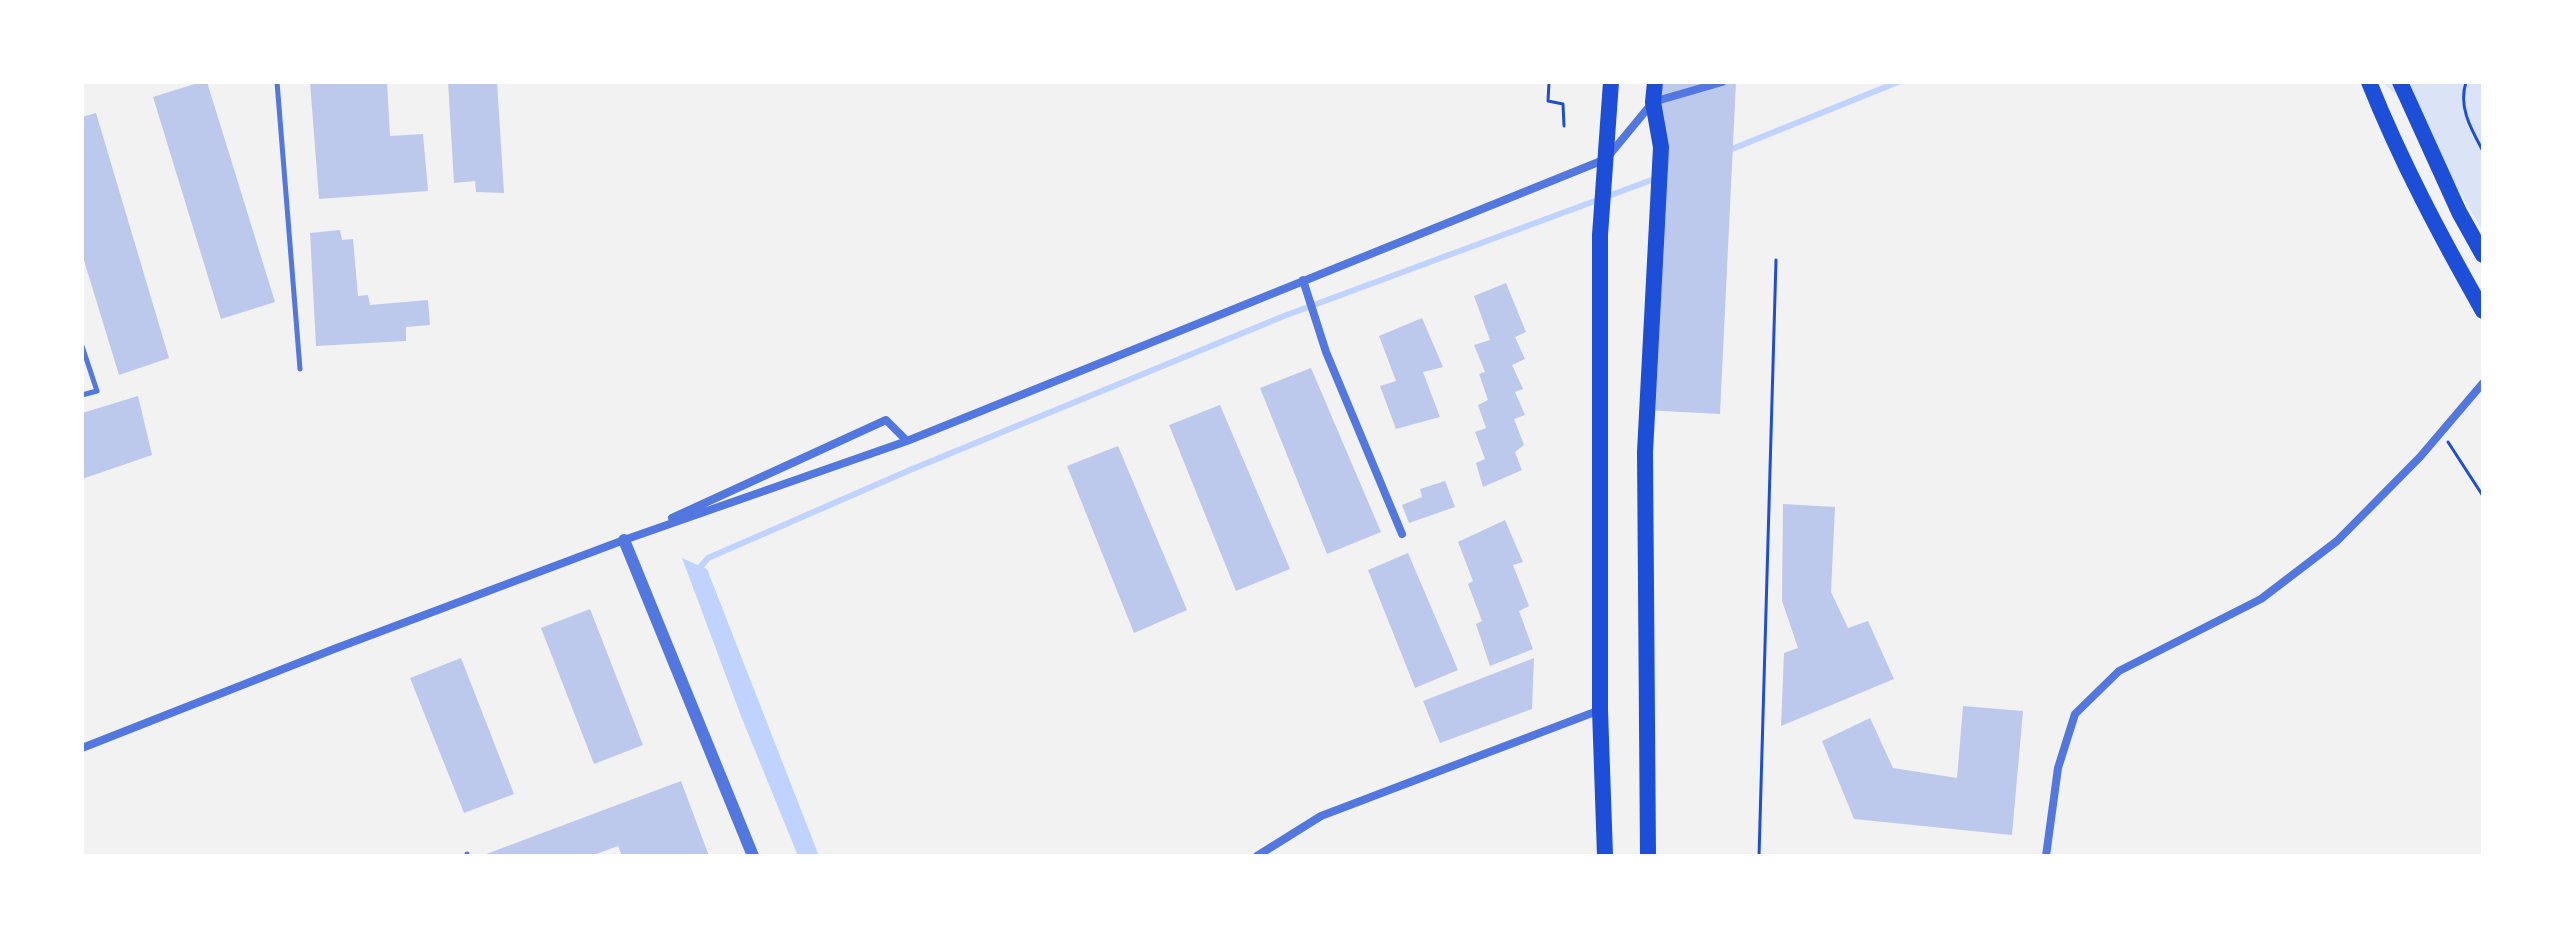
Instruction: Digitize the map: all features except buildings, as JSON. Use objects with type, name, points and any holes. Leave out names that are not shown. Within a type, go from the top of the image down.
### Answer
[{"type":"main road","points":[[1605,856],[1600,710],[1600,235],[1611,82]]},
{"type":"main road","points":[[1648,856],[1645,452],[1661,147],[1653,102],[1655,82]]},
{"type":"main road","points":[[2369,82],[2441,238],[2483,311]]},
{"type":"main road","points":[[2400,82],[2459,212],[2483,255]]},
{"type":"street","points":[[82,748],[624,540],[907,441],[1606,159],[1653,102],[1722,82]]},
{"type":"street","points":[[1303,280],[1326,352],[1402,534]]},
{"type":"street","points":[[2046,856],[2058,768],[2075,714],[2119,671],[2261,599],[2337,541],[2420,457],[2483,383]]},
{"type":"street","points":[[624,540],[886,420],[907,441]]},
{"type":"street","points":[[624,540],[753,856]]},
{"type":"street","points":[[1257,856],[1321,816],[1600,710]]},
{"type":"lane","points":[[277,82],[300,369]]},
{"type":"lane","points":[[82,346],[97,391],[82,395]]},
{"type":"path","points":[[1549,82],[1548,101],[1563,104],[1564,126]]},
{"type":"path","points":[[2466,82],[2461,97],[2470,128],[2483,151]]},
{"type":"path","points":[[1759,856],[1776,260]]},
{"type":"path","points":[[2441,432],[2483,496]]},
{"type":"shaded area","points":[[2382,82],[2483,82],[2483,232],[2411,108]]},
{"type":"water","points":[[682,558],[707,569],[819,856],[798,856]]},
{"type":"waterway","points":[[1727,151],[1898,82]]},
{"type":"waterway","points":[[696,572],[708,558],[910,470],[1284,316],[1657,178]]}]
